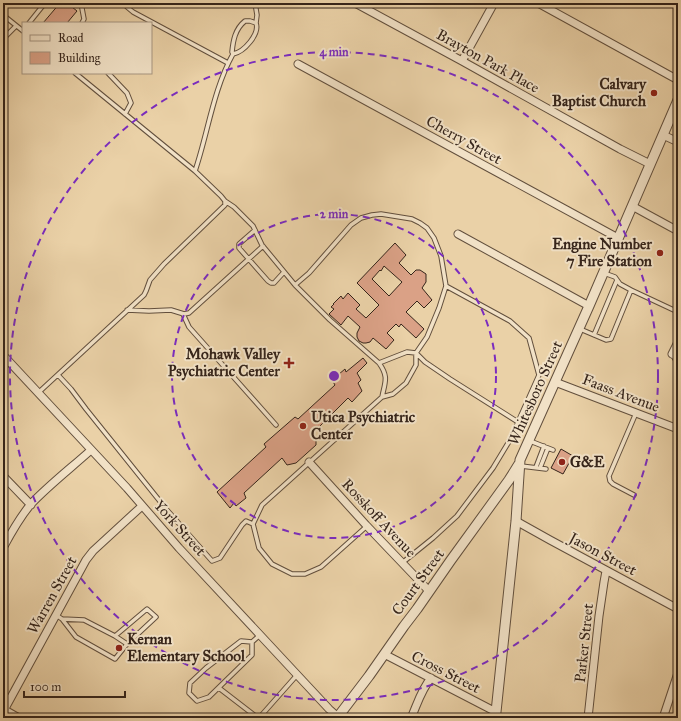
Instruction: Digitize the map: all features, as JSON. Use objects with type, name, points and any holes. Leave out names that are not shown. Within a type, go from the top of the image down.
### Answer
[{"type":"street","name":"Brayton Park Place","points":[[355,3],[620,149],[650,164]]},
{"type":"street","points":[[462,61],[494,3]]},
{"type":"street","points":[[538,3],[678,80]]},
{"type":"street","name":"Cherry Street","points":[[298,64],[618,238]]},
{"type":"street","name":"Whitesboro Street","points":[[495,715],[516,521],[520,463],[678,100]]},
{"type":"street","points":[[663,135],[678,142]]},
{"type":"street","points":[[632,206],[678,231]]},
{"type":"street","points":[[458,234],[589,306]]},
{"type":"street","points":[[672,354],[678,342]]},
{"type":"street","name":"York Street","points":[[3,355],[179,548],[338,718]]},
{"type":"street","name":"Faass Avenue","points":[[555,382],[678,429]]},
{"type":"street","points":[[3,548],[15,527],[31,505],[91,450]]},
{"type":"street","name":"Rosskoff Avenue","points":[[309,462],[367,526],[430,591]]},
{"type":"street","name":"Court Street","points":[[338,718],[520,463]]},
{"type":"street","points":[[3,476],[31,505]]},
{"type":"street","name":"Warren Street","points":[[3,710],[86,560],[93,551],[142,506]]},
{"type":"street","name":"Jason Street","points":[[516,521],[678,609]]},
{"type":"street","name":"Parker Street","points":[[588,718],[599,616],[606,571]]},
{"type":"street","name":"Cross Street","points":[[384,654],[431,678],[495,715]]},
{"type":"street","points":[[663,718],[678,673]]},
{"type":"street","points":[[411,718],[426,684],[431,678]]},
{"type":"street","points":[[3,710],[19,718]]},
{"type":"lane","points":[[30,22],[45,3]]},
{"type":"lane","points":[[81,3],[84,20],[83,22]]},
{"type":"lane","points":[[126,3],[127,7],[133,12],[152,22]]},
{"type":"lane","points":[[233,54],[238,54],[250,43],[256,30],[257,15],[255,3]]},
{"type":"lane","points":[[3,15],[22,30]]},
{"type":"lane","points":[[195,171],[214,104],[228,63],[233,54],[233,40],[242,24],[250,21],[256,23]]},
{"type":"lane","points":[[152,22],[228,63]]},
{"type":"lane","points":[[3,39],[16,26]]},
{"type":"lane","points":[[76,74],[195,171],[221,196],[225,202],[234,207],[253,226],[263,246],[295,285],[330,320],[379,363],[384,370],[386,379],[382,398]]},
{"type":"lane","points":[[109,74],[127,93],[131,103],[125,114]]},
{"type":"lane","points":[[38,393],[144,295],[150,280],[164,264],[225,205],[225,202]]},
{"type":"lane","points":[[295,285],[310,273],[351,225],[361,218],[372,215],[381,214],[412,219],[420,223],[427,228],[434,238],[442,256],[446,286],[439,308],[427,336],[416,353],[416,364],[406,383],[393,394],[382,398],[262,505],[253,524],[259,548],[272,564],[292,574],[305,574],[321,567],[367,526]]},
{"type":"lane","points":[[255,230],[238,245],[239,248],[271,283],[274,283],[284,272]]},
{"type":"lane","points":[[127,310],[171,310],[183,314],[189,313],[263,246]]},
{"type":"lane","points":[[603,272],[615,277],[620,284],[631,290],[678,312]]},
{"type":"lane","points":[[594,335],[617,280]]},
{"type":"lane","points":[[402,562],[434,538],[457,516],[493,468],[510,440],[539,375],[529,338],[510,321],[446,286]]},
{"type":"lane","points":[[579,329],[606,340],[611,339],[631,290]]},
{"type":"lane","points":[[183,314],[190,326],[276,425]]},
{"type":"lane","points":[[379,363],[407,352],[416,353],[425,362],[438,371],[518,422]]},
{"type":"lane","points":[[672,354],[678,364]]},
{"type":"lane","points":[[58,375],[71,389],[166,510],[212,561],[220,558],[242,525],[246,522],[253,524]]},
{"type":"lane","points":[[634,495],[613,484],[610,481],[609,476],[636,413]]},
{"type":"lane","points":[[529,441],[553,450]]},
{"type":"lane","points":[[536,467],[544,446]]},
{"type":"lane","points":[[540,468],[548,448]]},
{"type":"lane","points":[[520,463],[546,468]]},
{"type":"lane","points":[[55,615],[62,619],[76,637],[115,659],[127,644],[156,617],[147,609],[116,636]]},
{"type":"lane","points":[[62,619],[84,620],[116,636],[127,644]]},
{"type":"lane","points":[[252,642],[252,655],[209,697],[197,701],[189,693],[190,683],[206,668],[241,641],[252,642],[260,635]]},
{"type":"lane","points":[[219,688],[258,718],[297,675]]},
{"type":"building","points":[[60,3],[67,3],[77,11],[68,22],[44,22]]},
{"type":"building","points":[[395,243],[406,255],[399,263],[411,275],[416,270],[420,270],[426,274],[426,282],[422,288],[432,300],[424,308],[417,301],[406,312],[424,329],[416,338],[401,324],[399,327],[396,324],[387,333],[394,340],[386,349],[373,338],[370,342],[366,343],[359,341],[357,333],[360,327],[348,316],[341,325],[329,314],[334,309],[331,307],[333,304],[341,296],[343,299],[348,293],[360,305],[356,309],[366,318],[379,305],[357,283]],"holes":[[[384,266],[402,282],[389,296],[372,279]]]},
{"type":"building","name":"Utica Psychiatric Center","points":[[363,358],[367,363],[357,373],[361,380],[358,383],[362,391],[352,402],[348,398],[313,433],[316,440],[316,445],[296,463],[287,465],[282,458],[244,493],[246,498],[236,506],[234,503],[230,508],[217,492],[266,447],[264,444],[295,417],[298,419],[335,385],[332,380],[345,369],[346,372]]},
{"type":"building","name":"G&E","points":[[561,449],[573,456],[563,474],[551,468]]},
{"type":"place","name":"Calvary Baptist Church","points":[[654,93]]},
{"type":"place","name":"Engine Number 7 Fire Station","points":[[660,253]]},
{"type":"place","name":"Mohawk Valley Psychiatric Center","points":[[289,363]]},
{"type":"place","name":"Utica Psychiatric Center","points":[[303,426]]},
{"type":"place","name":"G&E","points":[[562,462]]},
{"type":"place","name":"Kernan Elementary School","points":[[119,648]]}]
